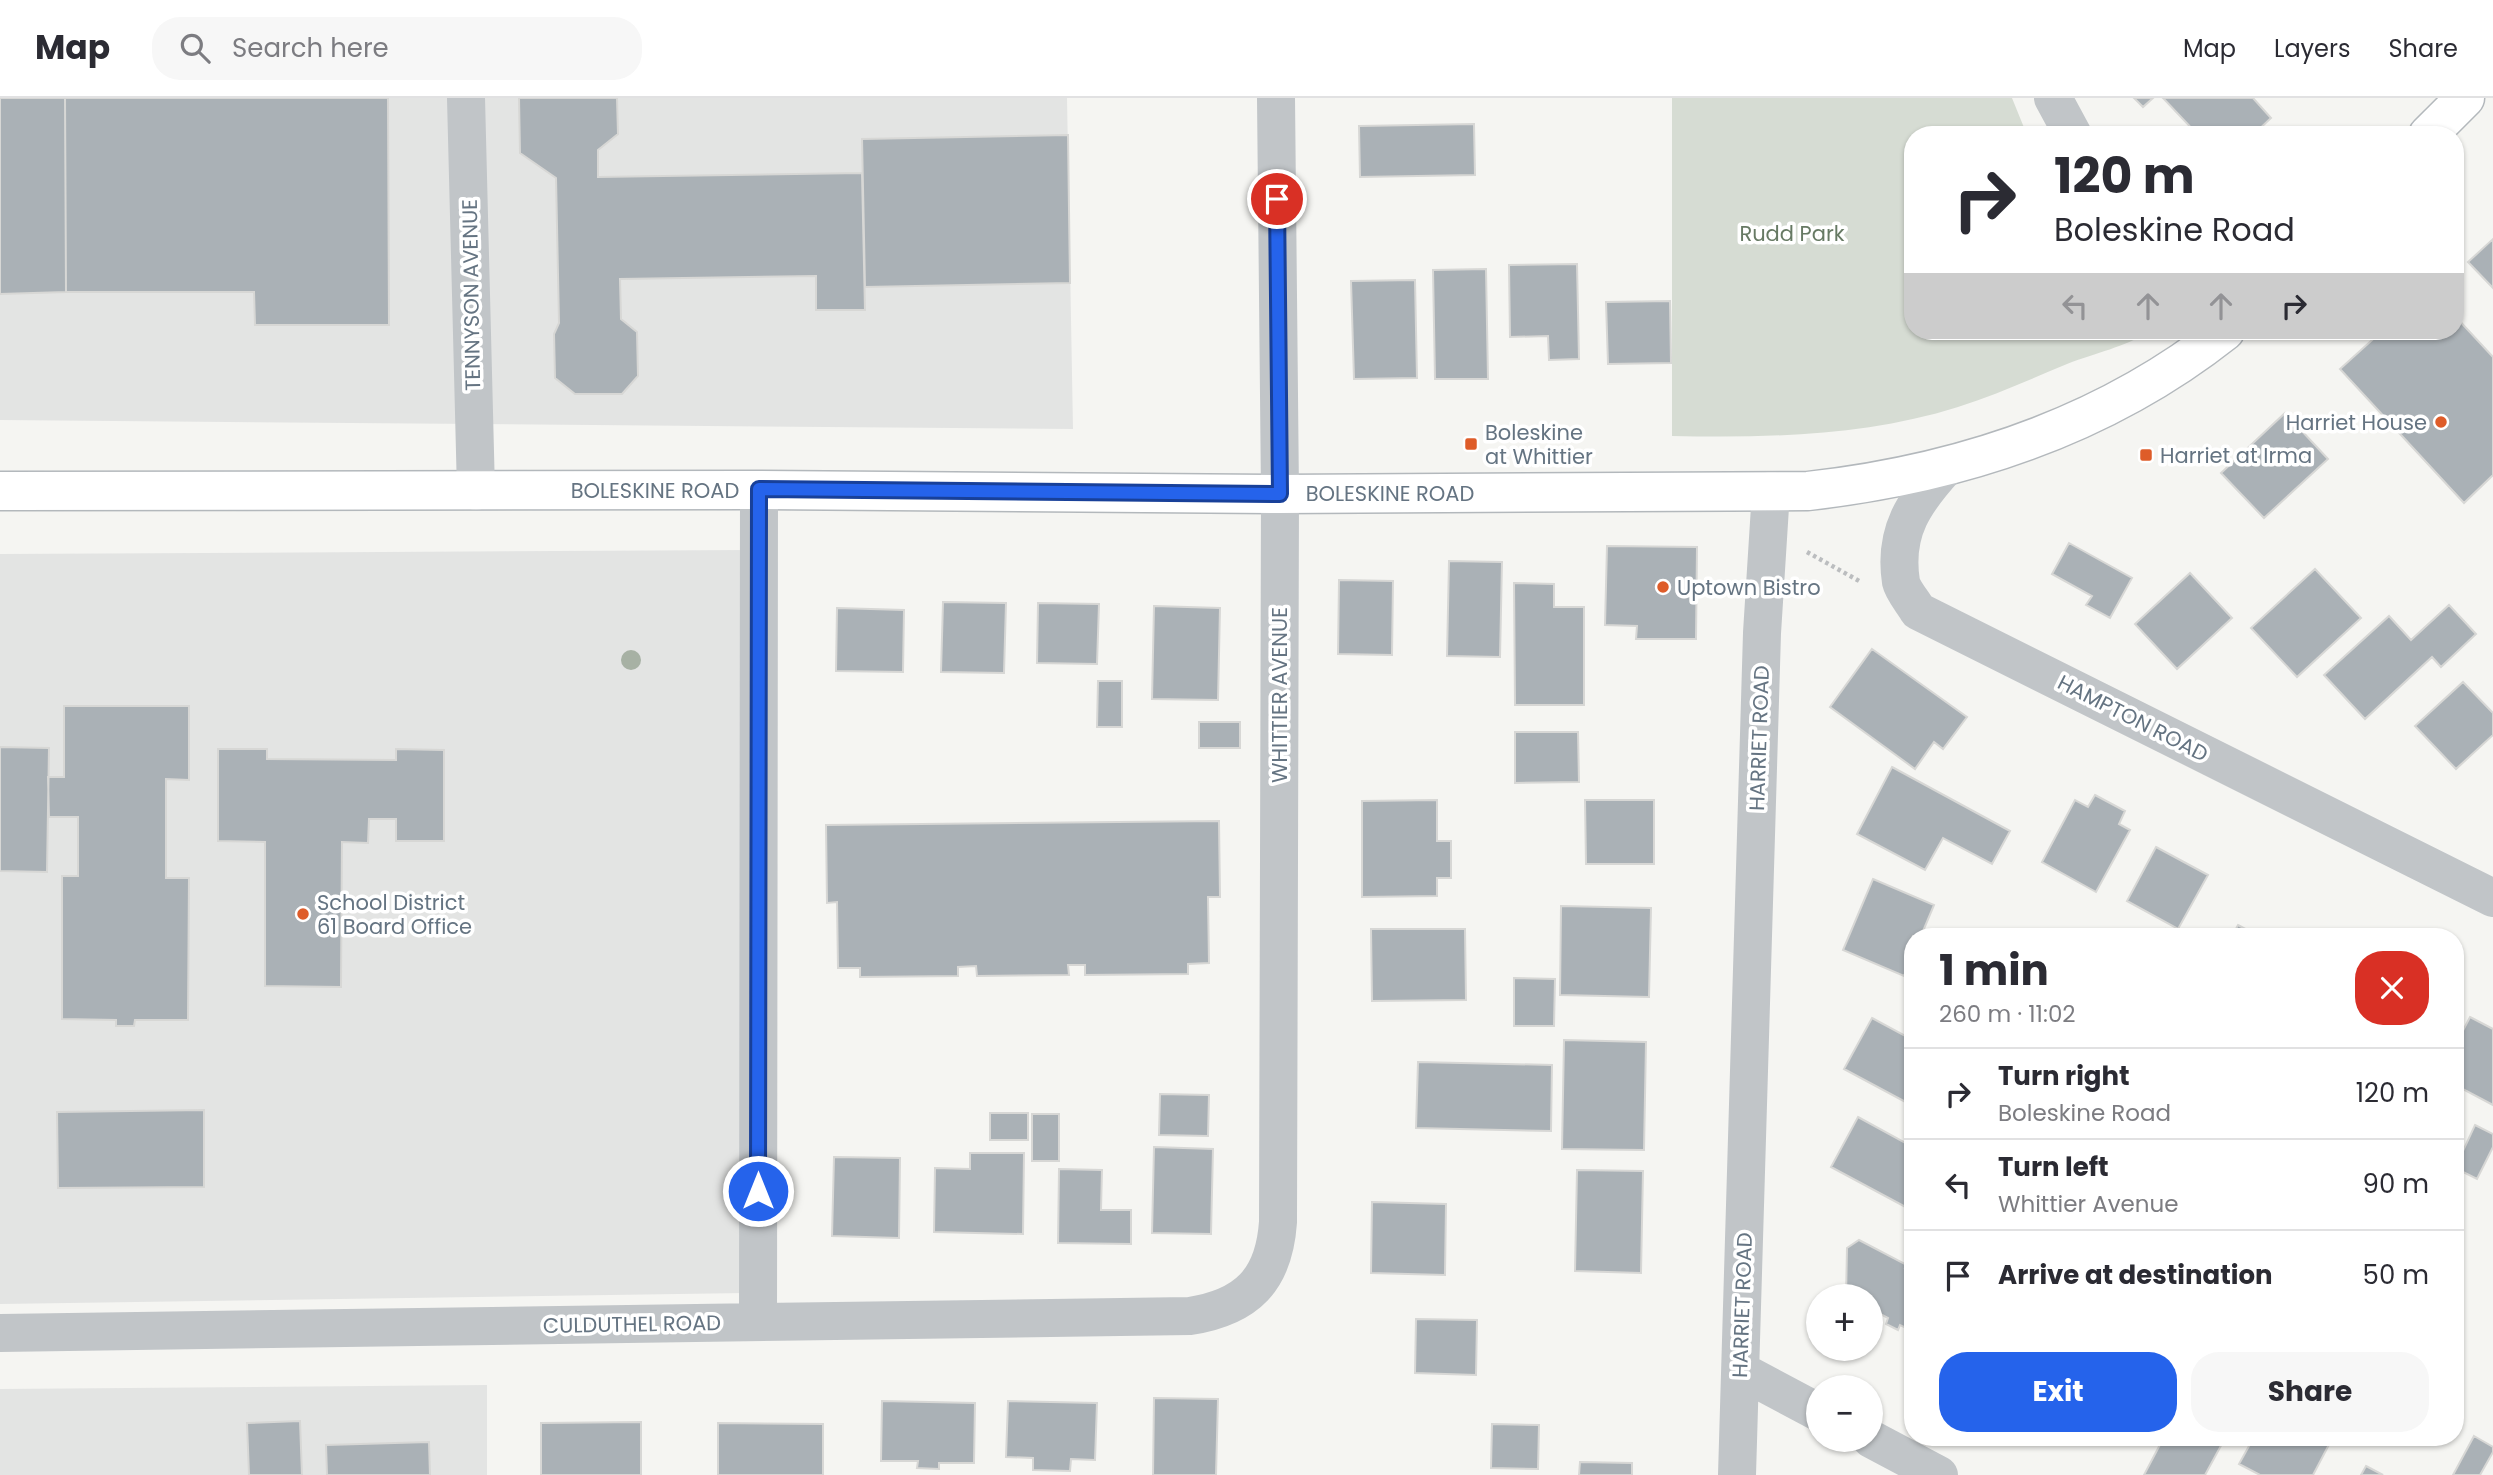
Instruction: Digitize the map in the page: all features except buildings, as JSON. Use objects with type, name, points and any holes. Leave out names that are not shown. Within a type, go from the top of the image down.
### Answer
[{"type":"main road","points":[[2437,126],[2465,98]]},
{"type":"main road","points":[[1771,491],[1844,487],[1946,467],[2041,437],[2102,411],[2152,383],[2212,340]]},
{"type":"main road","name":"BOLESKINE ROAD","points":[[0,491],[759,489],[1280,494],[1771,491]]},
{"type":"street","name":"TENNYSON AVENUE","points":[[466,98],[476,491]]},
{"type":"street","name":"WHITTIER AVENUE","points":[[1256,1288],[1272,1257],[1278,1222],[1280,494],[1276,98]]},
{"type":"street","points":[[2053,98],[2068,126]]},
{"type":"street","name":"HAMPTON ROAD","points":[[1946,467],[1916,499],[1904,530],[1902,584],[1918,611],[2493,898]]},
{"type":"street","points":[[758,1322],[759,489]]},
{"type":"street","name":"HARRIET ROAD","points":[[1737,1475],[1771,491]]},
{"type":"street","name":"CULDUTHEL ROAD","points":[[0,1333],[1190,1316],[1225,1307],[1256,1288]]},
{"type":"street","points":[[1741,1371],[1806,1406]]},
{"type":"street","points":[[1883,1445],[1939,1475]]},
{"type":"path","points":[[1767,549],[1807,552],[1863,583]]},
{"type":"shaded area","points":[[0,98],[1067,98],[1073,429],[0,420]]},
{"type":"shaded area","points":[[748,550],[746,1293],[0,1304],[0,554]]},
{"type":"shaded area","points":[[487,1385],[487,1475],[0,1475],[0,1389]]},
{"type":"green space","name":"Rudd Park","points":[[1672,98],[2012,98],[2023,126],[1904,126],[1904,340],[2133,340],[1986,397],[1923,417],[1816,433],[1672,436]]},
{"type":"place","name":"Harriet House","points":[[2441,422]]},
{"type":"place","name":"Boleskine at Whittier","points":[[1471,444]]},
{"type":"place","name":"Harriet at Irma","points":[[2146,455]]},
{"type":"place","name":"Uptown Bistro","points":[[1663,587]]},
{"type":"place","name":"School District 61 Board Office","points":[[303,914]]},
{"type":"route","points":[[758,1191],[759,489],[1280,494],[1277,199]]}]
